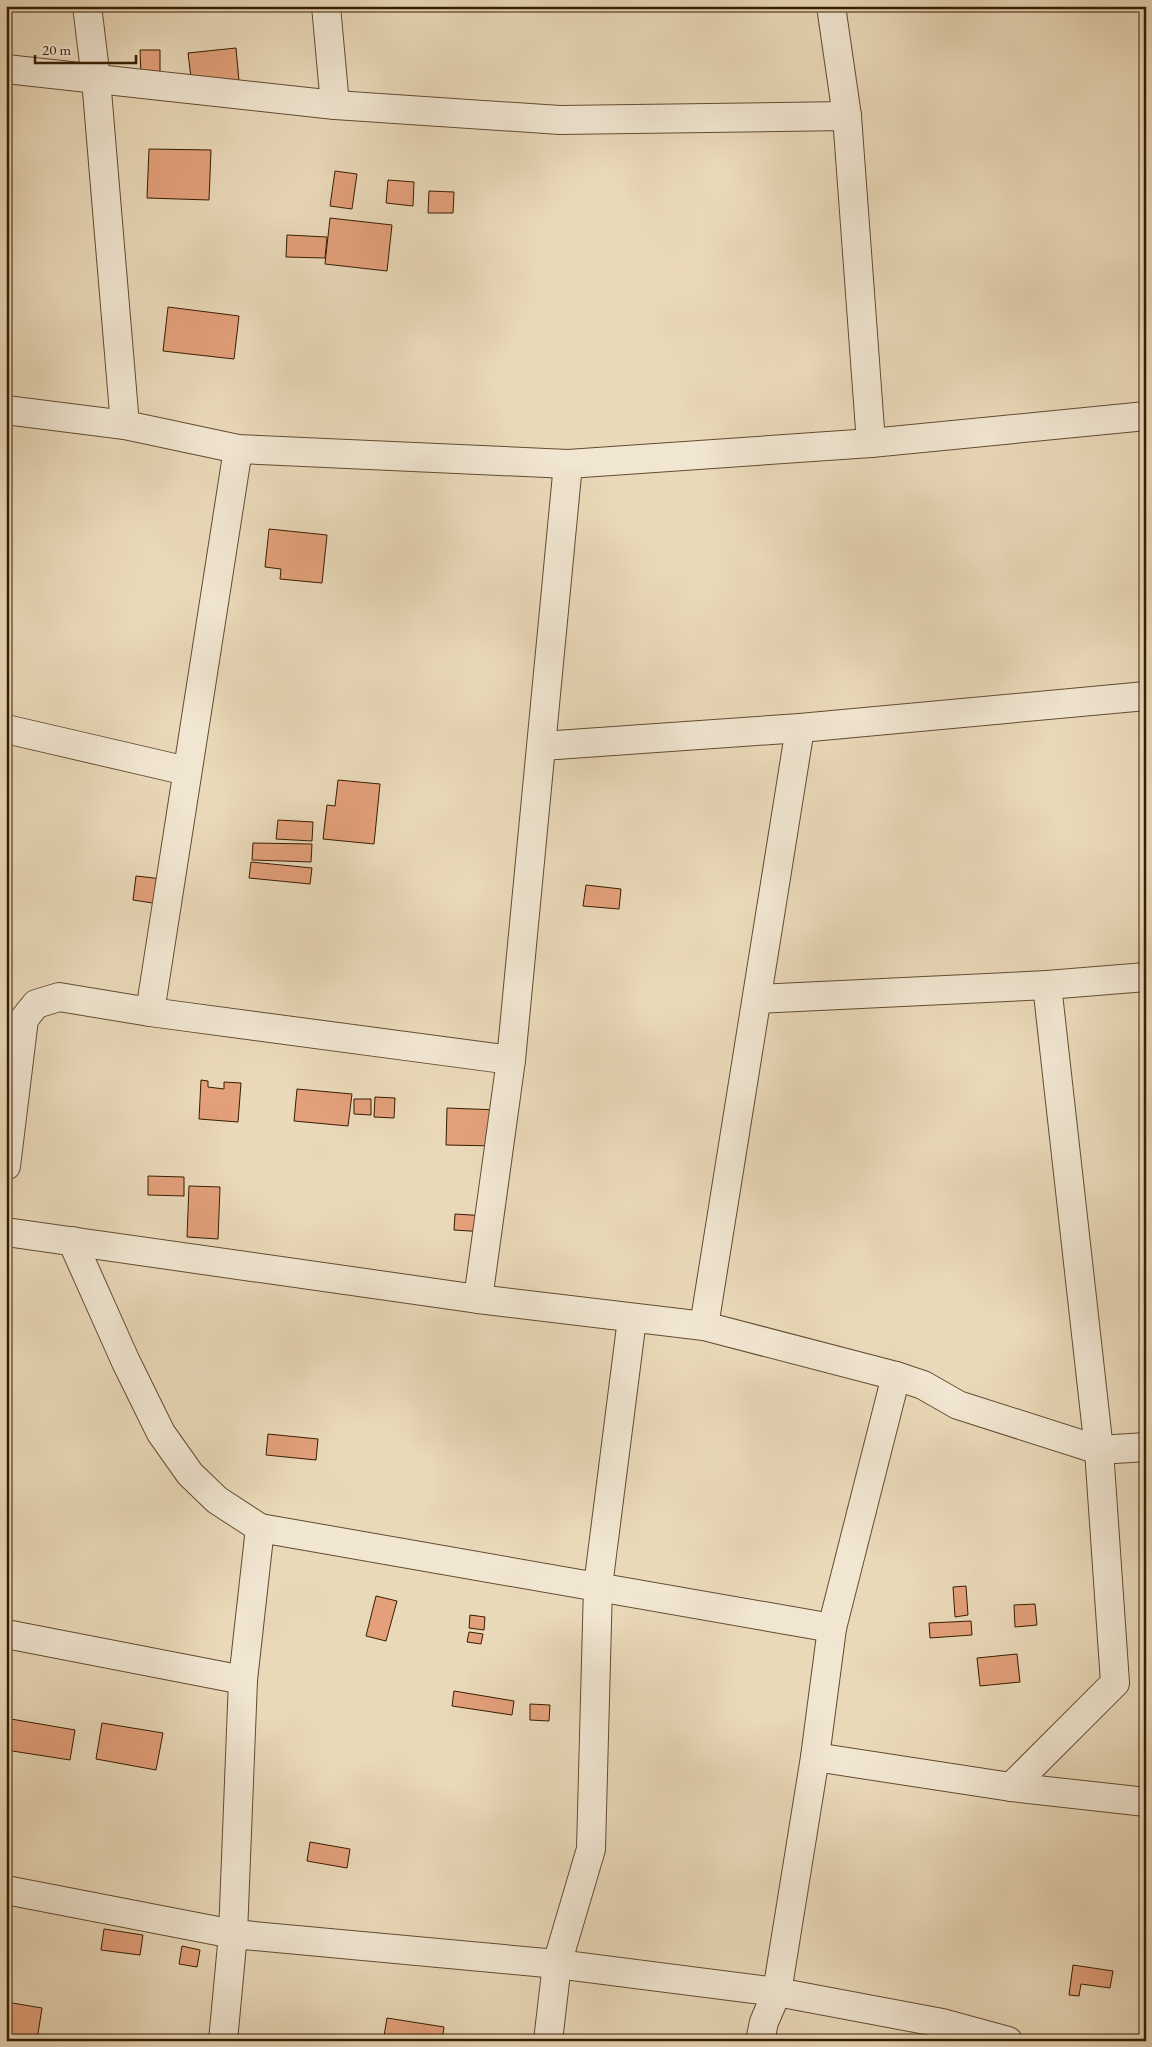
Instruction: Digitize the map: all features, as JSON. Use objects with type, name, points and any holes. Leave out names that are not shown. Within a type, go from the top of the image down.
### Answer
[{"type":"street","points":[[87,6],[96,79],[125,425]]},
{"type":"street","points":[[326,6],[335,105]]},
{"type":"street","points":[[831,6],[847,116],[871,442]]},
{"type":"street","points":[[6,69],[335,105],[560,120],[847,116]]},
{"type":"street","points":[[6,410],[125,425],[238,449],[568,464],[871,442],[1146,416]]},
{"type":"street","points":[[150,1012],[238,449]]},
{"type":"street","points":[[478,1299],[511,1060],[568,464]]},
{"type":"street","points":[[542,746],[800,728],[1146,696]]},
{"type":"street","points":[[704,1326],[800,728]]},
{"type":"street","points":[[6,729],[187,771]]},
{"type":"street","points":[[757,999],[1047,985],[1146,977]]},
{"type":"street","points":[[1011,1787],[1115,1684],[1099,1450],[1047,985]]},
{"type":"street","points":[[6,1166],[24,1020],[36,1004],[59,997],[150,1012],[511,1060]]},
{"type":"street","points":[[6,1232],[478,1299],[632,1319],[704,1326],[896,1376],[923,1385],[958,1405],[1099,1450],[1146,1447]]},
{"type":"street","points":[[72,1241],[126,1362],[161,1434],[190,1474],[216,1500],[260,1528],[832,1628]]},
{"type":"street","points":[[548,2041],[557,1964],[591,1849],[598,1586],[632,1319]]},
{"type":"street","points":[[760,2041],[764,2022],[777,1992],[815,1757],[832,1628],[896,1376]]},
{"type":"street","points":[[223,2041],[233,1934],[243,1680],[260,1528]]},
{"type":"street","points":[[6,1634],[243,1680]]},
{"type":"street","points":[[815,1757],[1011,1787],[1146,1802]]},
{"type":"street","points":[[6,1890],[233,1934],[557,1964],[777,1992],[942,2023],[1008,2041]]},
{"type":"building","points":[[236,48],[239,81],[192,86],[188,53]]},
{"type":"building","points":[[140,50],[160,50],[160,76],[141,76]]},
{"type":"building","points":[[149,149],[211,150],[209,200],[147,198]]},
{"type":"building","points":[[335,171],[357,174],[352,209],[330,206]]},
{"type":"building","points":[[388,180],[414,182],[413,206],[386,203]]},
{"type":"building","points":[[429,191],[454,192],[453,213],[428,213]]},
{"type":"building","points":[[330,218],[392,225],[387,271],[325,264]]},
{"type":"building","points":[[287,235],[327,237],[325,258],[286,257]]},
{"type":"building","points":[[168,307],[239,316],[234,359],[163,351]]},
{"type":"building","points":[[269,529],[327,535],[322,583],[280,579],[281,569],[265,567]]},
{"type":"building","points":[[338,780],[380,784],[374,844],[323,839],[327,805],[335,806]]},
{"type":"building","points":[[278,820],[313,822],[312,841],[276,839]]},
{"type":"building","points":[[253,843],[312,844],[311,862],[252,860]]},
{"type":"building","points":[[251,862],[312,868],[310,884],[249,878]]},
{"type":"building","points":[[136,876],[162,879],[159,904],[133,900]]},
{"type":"building","points":[[586,885],[621,889],[619,909],[583,906]]},
{"type":"building","points":[[201,1080],[208,1081],[208,1087],[224,1089],[224,1082],[241,1083],[238,1122],[199,1119]]},
{"type":"building","points":[[297,1089],[352,1094],[348,1126],[294,1121]]},
{"type":"building","points":[[375,1097],[395,1098],[394,1118],[374,1117]]},
{"type":"building","points":[[354,1099],[371,1099],[371,1115],[354,1114]]},
{"type":"building","points":[[447,1108],[499,1110],[498,1146],[446,1145]]},
{"type":"building","points":[[148,1176],[184,1177],[184,1196],[148,1195]]},
{"type":"building","points":[[189,1186],[220,1187],[218,1239],[187,1237]]},
{"type":"building","points":[[455,1214],[487,1216],[485,1232],[454,1230]]},
{"type":"building","points":[[268,1434],[318,1439],[316,1460],[266,1455]]},
{"type":"building","points":[[966,1586],[968,1615],[955,1617],[953,1587]]},
{"type":"building","points":[[376,1596],[397,1601],[386,1641],[366,1636]]},
{"type":"building","points":[[1035,1604],[1037,1625],[1015,1627],[1014,1605]]},
{"type":"building","points":[[470,1615],[485,1617],[484,1630],[469,1628]]},
{"type":"building","points":[[971,1621],[972,1635],[930,1638],[929,1623]]},
{"type":"building","points":[[469,1632],[483,1634],[481,1644],[467,1642]]},
{"type":"building","points":[[1017,1654],[1020,1682],[980,1686],[977,1658]]},
{"type":"building","points":[[454,1691],[514,1701],[512,1715],[452,1706]]},
{"type":"building","points":[[530,1704],[550,1705],[549,1721],[530,1720]]},
{"type":"building","points":[[11,1719],[75,1730],[70,1760],[6,1750]]},
{"type":"building","points":[[102,1723],[163,1733],[156,1770],[96,1759]]},
{"type":"building","points":[[310,1842],[350,1849],[347,1868],[307,1861]]},
{"type":"building","points":[[104,1929],[143,1935],[140,1955],[101,1950]]},
{"type":"building","points":[[182,1946],[200,1950],[197,1967],[179,1964]]},
{"type":"building","points":[[1073,1965],[1113,1971],[1110,1988],[1081,1984],[1079,1996],[1069,1995]]},
{"type":"building","points":[[6,2002],[42,2008],[37,2040],[6,2035]]},
{"type":"building","points":[[387,2018],[444,2027],[442,2041],[413,2041],[384,2036]]}]
